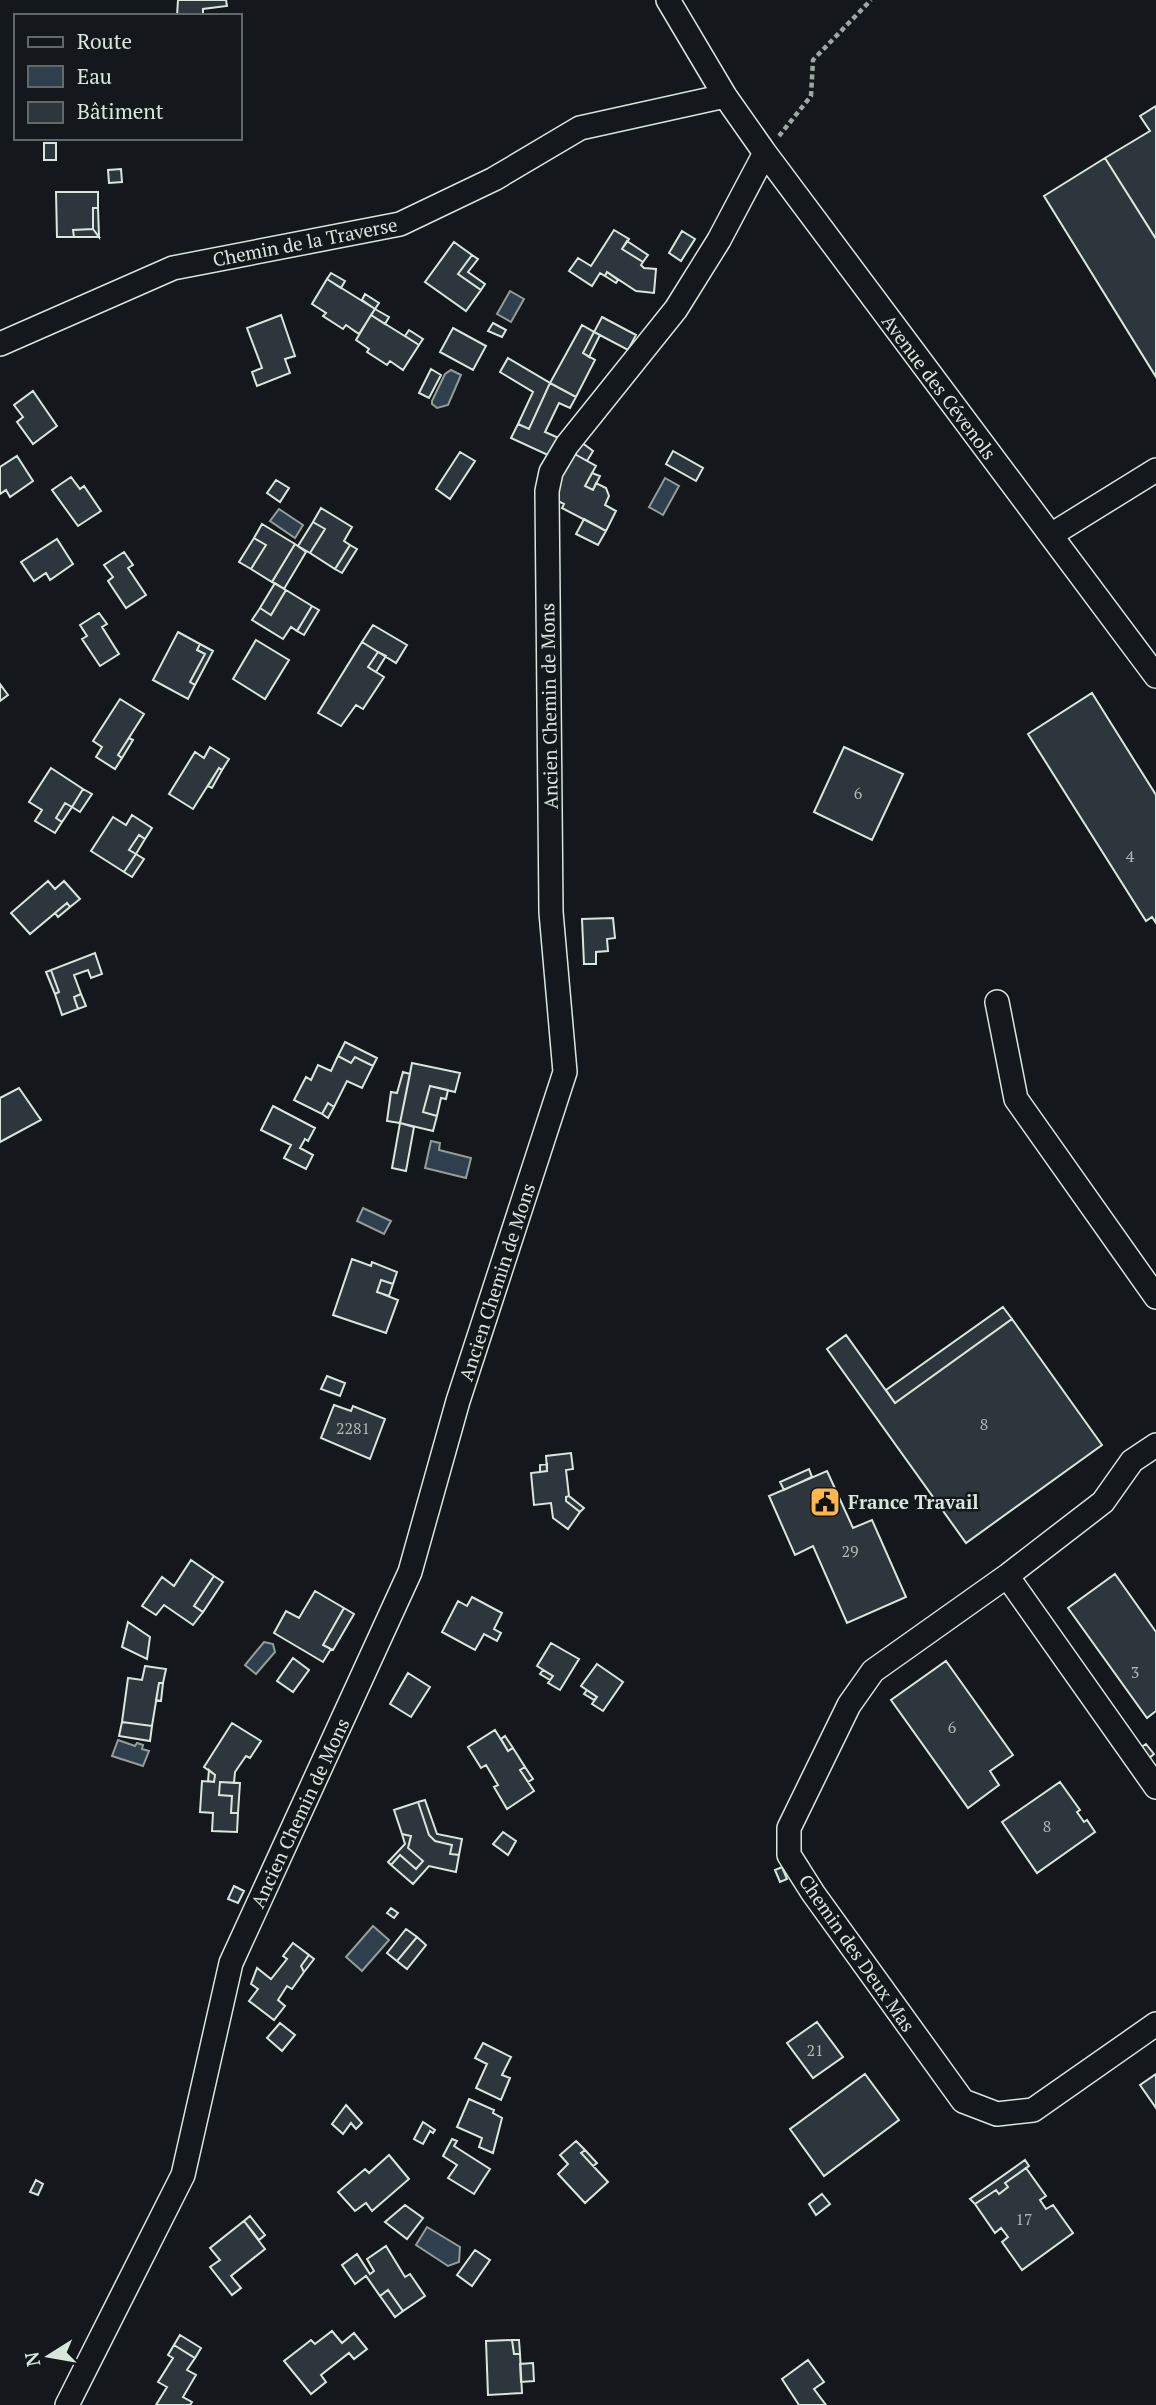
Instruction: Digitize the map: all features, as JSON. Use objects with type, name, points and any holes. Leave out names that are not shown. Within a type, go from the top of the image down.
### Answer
[{"type":"street","name":"Avenue des Cévenols","points":[[668,0],[725,96],[765,153],[1156,676]]},
{"type":"street","name":"Chemin de la Traverse","points":[[0,344],[173,268],[400,224],[494,180],[580,128],[725,96]]},
{"type":"street","name":"Ancien Chemin de Mons","points":[[67,2405],[183,2175],[231,1963],[410,1572],[458,1401],[565,1072],[551,912],[547,491],[551,472],[567,445],[676,309],[719,240],[765,153]]},
{"type":"street","points":[[1051,535],[1156,470]]},
{"type":"street","points":[[997,1002],[1016,1099],[1156,1297]]},
{"type":"street","name":"Chemin des Deux Mas","points":[[1156,1445],[1132,1461],[1103,1502],[1007,1576],[873,1671],[849,1705],[789,1828],[789,1855],[813,1893],[963,2101],[997,2114],[1033,2110],[1156,2024]]},
{"type":"street","points":[[1007,1576],[1156,1787]]},
{"type":"path","points":[[765,153],[811,96],[813,60],[871,0]]},
{"type":"water","points":[[510,291],[524,299],[511,322],[497,314]]},
{"type":"water","points":[[451,370],[461,375],[448,405],[437,408],[432,401],[445,374]]},
{"type":"water","points":[[665,478],[679,486],[663,515],[649,507]]},
{"type":"water","points":[[279,509],[303,525],[295,538],[270,521]]},
{"type":"water","points":[[431,1141],[440,1143],[439,1150],[471,1158],[466,1178],[425,1168]]},
{"type":"water","points":[[363,1208],[391,1221],[384,1234],[357,1221]]},
{"type":"water","points":[[264,1642],[273,1644],[275,1652],[256,1674],[245,1665]]},
{"type":"water","points":[[118,1740],[135,1746],[137,1743],[143,1745],[142,1749],[149,1751],[143,1766],[112,1756]]},
{"type":"water","points":[[373,1926],[389,1940],[362,1971],[346,1957]]},
{"type":"water","points":[[427,2227],[460,2247],[459,2262],[448,2266],[416,2245]]},
{"type":"building","points":[[178,0],[226,0],[227,6],[203,9],[203,14],[177,14]]},
{"type":"building","points":[[1156,106],[1156,239],[1105,158],[1150,131],[1140,116]]},
{"type":"building","points":[[44,143],[56,143],[56,160],[44,160]]},
{"type":"building","points":[[1105,158],[1156,239],[1156,377],[1044,196]]},
{"type":"building","points":[[121,169],[122,182],[109,183],[108,170]]},
{"type":"building","points":[[56,192],[98,192],[98,208],[93,208],[93,229],[73,230],[74,237],[57,237]]},
{"type":"building","points":[[93,208],[98,208],[99,237],[93,229]]},
{"type":"building","points":[[93,229],[99,237],[74,237],[73,230]]},
{"type":"building","points":[[614,230],[629,239],[622,249],[643,262],[641,265],[644,268],[656,269],[654,293],[636,291],[607,272],[605,276],[600,273],[592,286],[569,271],[578,258],[591,266]]},
{"type":"building","points":[[682,231],[695,239],[681,261],[669,253]]},
{"type":"building","points":[[627,241],[648,255],[643,262],[622,249]]},
{"type":"building","points":[[454,242],[472,255],[458,274],[481,290],[466,311],[425,282]]},
{"type":"building","points":[[472,255],[478,259],[468,272],[485,284],[481,290],[458,274]]},
{"type":"building","points":[[607,272],[618,280],[616,283],[605,276]]},
{"type":"building","points":[[331,273],[345,281],[341,288],[327,279]]},
{"type":"building","points":[[327,279],[375,309],[359,334],[346,325],[343,329],[323,316],[326,313],[312,304]]},
{"type":"building","points":[[365,294],[379,303],[375,309],[362,300]]},
{"type":"building","points":[[375,309],[389,317],[385,324],[371,315]]},
{"type":"building","points":[[281,315],[295,356],[285,359],[290,373],[257,386],[252,372],[262,368],[247,328]]},
{"type":"building","points":[[371,315],[419,345],[403,370],[390,361],[387,365],[367,352],[369,349],[356,340]]},
{"type":"building","points":[[602,317],[636,335],[628,350],[594,332]]},
{"type":"building","points":[[493,323],[506,330],[502,337],[488,331]]},
{"type":"building","points":[[582,325],[594,332],[583,353],[595,360],[576,397],[550,383]]},
{"type":"building","points":[[453,328],[486,346],[473,370],[440,352]]},
{"type":"building","points":[[409,330],[423,339],[419,345],[405,336]]},
{"type":"building","points":[[594,332],[600,335],[589,357],[583,353]]},
{"type":"building","points":[[508,358],[550,383],[529,429],[518,424],[533,392],[500,372]]},
{"type":"building","points":[[431,369],[441,375],[429,398],[419,393]]},
{"type":"building","points":[[550,383],[576,397],[570,408],[559,403],[545,432],[561,439],[550,456],[511,438],[518,424],[529,429]]},
{"type":"building","points":[[33,391],[57,426],[33,444],[17,422],[23,417],[14,405]]},
{"type":"building","points":[[581,442],[593,451],[587,461],[573,453]]},
{"type":"building","points":[[673,451],[703,468],[696,481],[666,464]]},
{"type":"building","points":[[460,452],[475,461],[450,499],[436,489]]},
{"type":"building","points":[[571,452],[596,466],[585,486],[593,490],[596,483],[606,488],[609,496],[605,505],[616,511],[606,531],[562,508],[564,504],[554,499],[563,466]]},
{"type":"building","points":[[17,456],[33,481],[10,497],[6,490],[0,494],[0,467]]},
{"type":"building","points":[[592,473],[600,476],[593,490],[585,486]]},
{"type":"building","points":[[71,477],[80,489],[84,486],[101,511],[78,526],[52,490]]},
{"type":"building","points":[[276,480],[289,488],[280,502],[267,493]]},
{"type":"building","points":[[321,508],[352,527],[344,541],[350,545],[335,569],[310,553],[325,529],[313,522]]},
{"type":"building","points":[[584,519],[606,531],[598,545],[576,534]]},
{"type":"building","points":[[313,522],[325,529],[310,553],[298,546]]},
{"type":"building","points":[[262,524],[295,544],[272,582],[251,569],[266,545],[254,538]]},
{"type":"building","points":[[254,538],[266,545],[251,569],[239,562]]},
{"type":"building","points":[[57,539],[73,564],[50,580],[46,573],[34,581],[21,562]]},
{"type":"building","points":[[295,544],[306,552],[284,589],[272,582]]},
{"type":"building","points":[[350,545],[357,549],[342,573],[335,569]]},
{"type":"building","points":[[124,552],[133,565],[128,568],[146,595],[126,608],[108,581],[113,577],[104,565]]},
{"type":"building","points":[[275,583],[286,590],[271,615],[260,608]]},
{"type":"building","points":[[286,590],[312,606],[297,631],[291,627],[283,639],[252,620],[260,608],[271,615]]},
{"type":"building","points":[[312,606],[319,610],[304,635],[297,631]]},
{"type":"building","points":[[99,613],[107,624],[102,627],[119,654],[100,666],[82,639],[87,636],[80,625]]},
{"type":"building","points":[[373,625],[407,645],[396,663],[362,642]]},
{"type":"building","points":[[178,632],[200,644],[197,650],[205,654],[190,682],[195,685],[188,699],[153,680]]},
{"type":"building","points":[[256,640],[289,660],[265,699],[233,679]]},
{"type":"building","points":[[362,642],[378,652],[368,667],[384,677],[363,709],[356,705],[341,726],[318,713]]},
{"type":"building","points":[[200,644],[213,651],[195,685],[190,682],[205,654],[197,650]]},
{"type":"building","points":[[378,652],[386,656],[376,672],[368,667]]},
{"type":"building","points":[[0,684],[8,695],[0,701]]},
{"type":"building","points":[[1092,693],[1156,795],[1156,923],[1152,917],[1146,921],[1028,734]]},
{"type":"building","points":[[120,699],[144,714],[118,755],[122,758],[115,769],[96,757],[102,747],[93,741]]},
{"type":"building","points":[[129,738],[133,740],[122,758],[118,755]]},
{"type":"building","points":[[210,747],[229,759],[222,770],[219,768],[193,809],[169,794],[195,752],[204,758]]},
{"type":"building","points":[[844,747],[903,774],[872,840],[814,812]]},
{"type":"building","points":[[51,768],[83,789],[72,807],[65,803],[56,818],[62,822],[55,833],[35,821],[42,810],[29,802]]},
{"type":"building","points":[[219,768],[222,770],[212,788],[208,786]]},
{"type":"building","points":[[83,789],[92,794],[80,812],[72,807]]},
{"type":"building","points":[[65,803],[72,807],[62,822],[56,818]]},
{"type":"building","points":[[132,815],[152,828],[145,839],[139,835],[129,850],[136,854],[124,872],[91,851],[113,817],[126,825]]},
{"type":"building","points":[[139,835],[145,839],[136,854],[129,850]]},
{"type":"building","points":[[136,854],[144,859],[132,877],[124,872]]},
{"type":"building","points":[[48,881],[55,889],[64,881],[80,899],[70,907],[67,903],[30,934],[11,913]]},
{"type":"building","points":[[67,903],[70,907],[58,917],[55,913]]},
{"type":"building","points":[[613,918],[615,938],[607,939],[608,951],[596,952],[596,964],[584,964],[582,919]]},
{"type":"building","points":[[95,953],[102,974],[91,978],[88,970],[74,975],[81,994],[74,997],[78,1009],[62,1015],[55,994],[59,992],[51,970]]},
{"type":"building","points":[[51,970],[59,992],[55,994],[46,972]]},
{"type":"building","points":[[81,994],[86,1006],[78,1009],[74,997]]},
{"type":"building","points":[[345,1042],[377,1058],[373,1066],[355,1057],[351,1063],[338,1056]]},
{"type":"building","points":[[338,1056],[351,1063],[355,1057],[373,1066],[362,1088],[347,1081],[334,1107],[328,1103],[322,1114],[294,1100],[306,1077],[311,1080],[318,1065],[331,1071]]},
{"type":"building","points":[[412,1063],[460,1073],[455,1092],[430,1086],[423,1112],[437,1116],[433,1131],[400,1123]]},
{"type":"building","points":[[403,1072],[410,1074],[400,1123],[387,1121],[391,1092],[397,1093]]},
{"type":"building","points":[[430,1086],[448,1090],[446,1099],[441,1098],[437,1116],[423,1112]]},
{"type":"building","points":[[19,1088],[41,1120],[0,1142],[0,1098]]},
{"type":"building","points":[[328,1103],[334,1107],[328,1118],[322,1114]]},
{"type":"building","points":[[273,1106],[315,1128],[308,1141],[305,1139],[300,1148],[313,1155],[306,1169],[284,1158],[291,1145],[261,1130]]},
{"type":"building","points":[[400,1123],[414,1127],[406,1171],[392,1168]]},
{"type":"building","points":[[352,1259],[371,1266],[372,1262],[397,1272],[393,1284],[381,1280],[377,1292],[398,1300],[386,1333],[333,1315]]},
{"type":"building","points":[[381,1280],[393,1284],[389,1296],[377,1292]]},
{"type":"building","points":[[1003,1307],[1012,1319],[895,1403],[886,1390]]},
{"type":"building","points":[[1012,1319],[1102,1445],[966,1543],[827,1349],[846,1335],[895,1403]]},
{"type":"building","points":[[327,1376],[345,1383],[340,1396],[321,1389]]},
{"type":"building","points":[[334,1405],[351,1411],[353,1406],[385,1419],[370,1459],[321,1438]]},
{"type":"building","points":[[571,1453],[573,1469],[566,1470],[569,1496],[566,1501],[580,1512],[568,1529],[553,1518],[551,1503],[534,1505],[531,1473],[547,1471],[546,1456]]},
{"type":"building","points":[[547,1464],[547,1471],[540,1472],[540,1465]]},
{"type":"building","points":[[809,1469],[812,1477],[784,1490],[780,1482]]},
{"type":"building","points":[[827,1471],[853,1528],[872,1520],[906,1597],[847,1623],[813,1546],[795,1555],[769,1496]]},
{"type":"building","points":[[569,1496],[584,1508],[580,1512],[566,1501]]},
{"type":"building","points":[[191,1560],[214,1576],[194,1606],[203,1612],[193,1625],[164,1605],[156,1615],[142,1606],[162,1577],[174,1586]]},
{"type":"building","points":[[1115,1574],[1156,1632],[1156,1711],[1147,1718],[1068,1608]]},
{"type":"building","points":[[214,1576],[223,1582],[203,1612],[194,1606]]},
{"type":"building","points":[[315,1591],[344,1608],[323,1645],[331,1649],[323,1662],[274,1633],[286,1611],[299,1618]]},
{"type":"building","points":[[472,1597],[502,1613],[494,1629],[501,1633],[497,1641],[484,1634],[475,1650],[442,1632],[458,1601],[467,1606]]},
{"type":"building","points":[[344,1608],[354,1614],[333,1650],[323,1645]]},
{"type":"building","points":[[128,1622],[150,1637],[147,1659],[122,1647]]},
{"type":"building","points":[[551,1643],[579,1659],[560,1690],[548,1683],[553,1676],[537,1666]]},
{"type":"building","points":[[293,1658],[309,1670],[293,1692],[277,1681]]},
{"type":"building","points":[[946,1661],[1013,1755],[990,1771],[999,1785],[968,1808],[891,1700]]},
{"type":"building","points":[[597,1664],[623,1682],[603,1711],[592,1704],[597,1697],[581,1686]]},
{"type":"building","points":[[145,1666],[166,1669],[163,1683],[159,1683],[152,1726],[122,1722],[128,1678],[142,1680]]},
{"type":"building","points":[[543,1670],[553,1676],[550,1680],[540,1674]]},
{"type":"building","points":[[408,1673],[430,1687],[411,1717],[390,1704]]},
{"type":"building","points":[[159,1683],[163,1683],[161,1701],[156,1700]]},
{"type":"building","points":[[587,1690],[597,1697],[594,1700],[584,1694]]},
{"type":"building","points":[[122,1722],[152,1726],[150,1741],[119,1736]]},
{"type":"building","points":[[232,1723],[261,1741],[250,1758],[246,1756],[235,1772],[234,1783],[220,1782],[219,1795],[232,1796],[231,1813],[238,1813],[237,1832],[212,1831],[213,1813],[200,1812],[202,1781],[214,1782],[215,1775],[204,1767]]},
{"type":"building","points":[[495,1730],[508,1751],[513,1748],[525,1767],[520,1770],[534,1791],[507,1809],[494,1787],[498,1785],[486,1765],[481,1768],[468,1747]]},
{"type":"building","points":[[505,1736],[513,1748],[508,1751],[501,1739]]},
{"type":"building","points":[[1146,1744],[1154,1754],[1148,1759],[1140,1748]]},
{"type":"building","points":[[525,1767],[533,1779],[528,1782],[520,1770]]},
{"type":"building","points":[[209,1770],[215,1775],[214,1782],[208,1781]]},
{"type":"building","points":[[220,1782],[240,1783],[238,1813],[231,1813],[232,1796],[219,1795]]},
{"type":"building","points":[[1060,1782],[1080,1810],[1077,1812],[1084,1822],[1087,1820],[1095,1832],[1037,1873],[1002,1822]]},
{"type":"building","points":[[425,1800],[437,1834],[462,1839],[459,1855],[450,1854],[452,1845],[435,1841],[429,1835],[418,1802]]},
{"type":"building","points":[[418,1802],[429,1835],[435,1841],[452,1845],[450,1854],[459,1855],[456,1872],[429,1866],[413,1884],[391,1865],[400,1855],[416,1869],[423,1861],[408,1848],[411,1836],[402,1834],[394,1810]]},
{"type":"building","points":[[503,1832],[516,1841],[508,1855],[493,1844]]},
{"type":"building","points":[[402,1834],[411,1836],[408,1848],[423,1861],[416,1869],[400,1855],[391,1865],[388,1862],[405,1844]]},
{"type":"building","points":[[782,1867],[787,1879],[780,1882],[775,1870]]},
{"type":"building","points":[[234,1886],[244,1891],[238,1903],[228,1899]]},
{"type":"building","points":[[391,1908],[398,1913],[394,1918],[387,1913]]},
{"type":"building","points":[[406,1929],[417,1937],[397,1961],[387,1953]]},
{"type":"building","points":[[417,1937],[426,1945],[407,1969],[397,1961]]},
{"type":"building","points":[[293,1943],[309,1955],[301,1966],[304,1972],[292,1989],[287,1986],[278,2000],[285,2006],[274,2020],[249,2001],[258,1989],[251,1984],[257,1968],[271,1979],[287,1959],[283,1956]]},
{"type":"building","points":[[309,1955],[314,1959],[304,1972],[301,1966]]},
{"type":"building","points":[[817,2022],[843,2057],[813,2078],[787,2043]]},
{"type":"building","points":[[280,2023],[295,2035],[282,2051],[267,2038]]},
{"type":"building","points":[[483,2043],[511,2057],[502,2075],[510,2078],[501,2100],[476,2088],[487,2064],[475,2058]]},
{"type":"building","points":[[865,2074],[899,2120],[824,2176],[790,2129]]},
{"type":"building","points":[[1156,2074],[1156,2108],[1140,2085]]},
{"type":"building","points":[[469,2099],[494,2110],[493,2113],[502,2118],[493,2153],[479,2147],[482,2138],[457,2127]]},
{"type":"building","points":[[346,2105],[362,2123],[356,2129],[351,2123],[343,2134],[332,2124]]},
{"type":"building","points":[[423,2122],[435,2130],[433,2133],[430,2131],[423,2144],[414,2139]]},
{"type":"building","points":[[452,2139],[457,2141],[454,2146],[490,2169],[474,2194],[448,2178],[457,2165],[443,2156]]},
{"type":"building","points":[[576,2141],[585,2150],[581,2153],[608,2182],[585,2203],[558,2174],[568,2164],[560,2155]]},
{"type":"building","points":[[585,2150],[597,2163],[593,2166],[581,2153]]},
{"type":"building","points":[[389,2155],[409,2179],[372,2211],[366,2203],[355,2211],[338,2192],[365,2169],[369,2173]]},
{"type":"building","points":[[1025,2160],[1029,2166],[1005,2183],[1008,2187],[999,2194],[996,2190],[975,2204],[970,2199]]},
{"type":"building","points":[[1026,2168],[1046,2196],[1040,2200],[1046,2209],[1053,2205],[1073,2233],[1022,2270],[1002,2242],[1008,2237],[1001,2228],[995,2233],[975,2204],[996,2190],[999,2194],[1008,2187],[1005,2183]]},
{"type":"building","points":[[36,2180],[43,2184],[38,2195],[30,2192]]},
{"type":"building","points":[[822,2194],[830,2204],[816,2215],[809,2204]]},
{"type":"building","points":[[405,2205],[423,2218],[407,2239],[385,2222]]},
{"type":"building","points":[[250,2216],[265,2235],[259,2240],[244,2221]]},
{"type":"building","points":[[244,2221],[265,2249],[231,2276],[241,2288],[232,2295],[210,2267],[220,2260],[210,2248]]},
{"type":"building","points":[[386,2246],[405,2277],[410,2274],[425,2296],[403,2311],[388,2290],[380,2296],[366,2276],[355,2284],[342,2265],[357,2254],[370,2274],[374,2271],[367,2259]]},
{"type":"building","points":[[475,2250],[490,2260],[472,2286],[457,2275]]},
{"type":"building","points":[[388,2290],[403,2311],[395,2317],[380,2296]]},
{"type":"building","points":[[332,2331],[342,2343],[354,2333],[367,2349],[354,2359],[349,2353],[321,2375],[326,2382],[311,2394],[284,2361],[311,2340],[315,2344]]},
{"type":"building","points":[[180,2335],[201,2348],[195,2358],[174,2345]]},
{"type":"building","points":[[512,2340],[519,2340],[520,2354],[514,2354]]},
{"type":"building","points":[[512,2340],[514,2354],[520,2354],[522,2393],[488,2395],[486,2341]]},
{"type":"building","points":[[174,2345],[195,2358],[187,2370],[196,2375],[183,2397],[192,2402],[190,2405],[156,2405],[167,2387],[158,2382],[173,2358],[168,2355]]},
{"type":"building","points":[[808,2360],[824,2382],[814,2389],[826,2405],[799,2405],[782,2379]]},
{"type":"building","points":[[533,2363],[534,2381],[521,2382],[520,2364]]},
{"type":"place","name":"France Travail","points":[[825,1502]]}]
